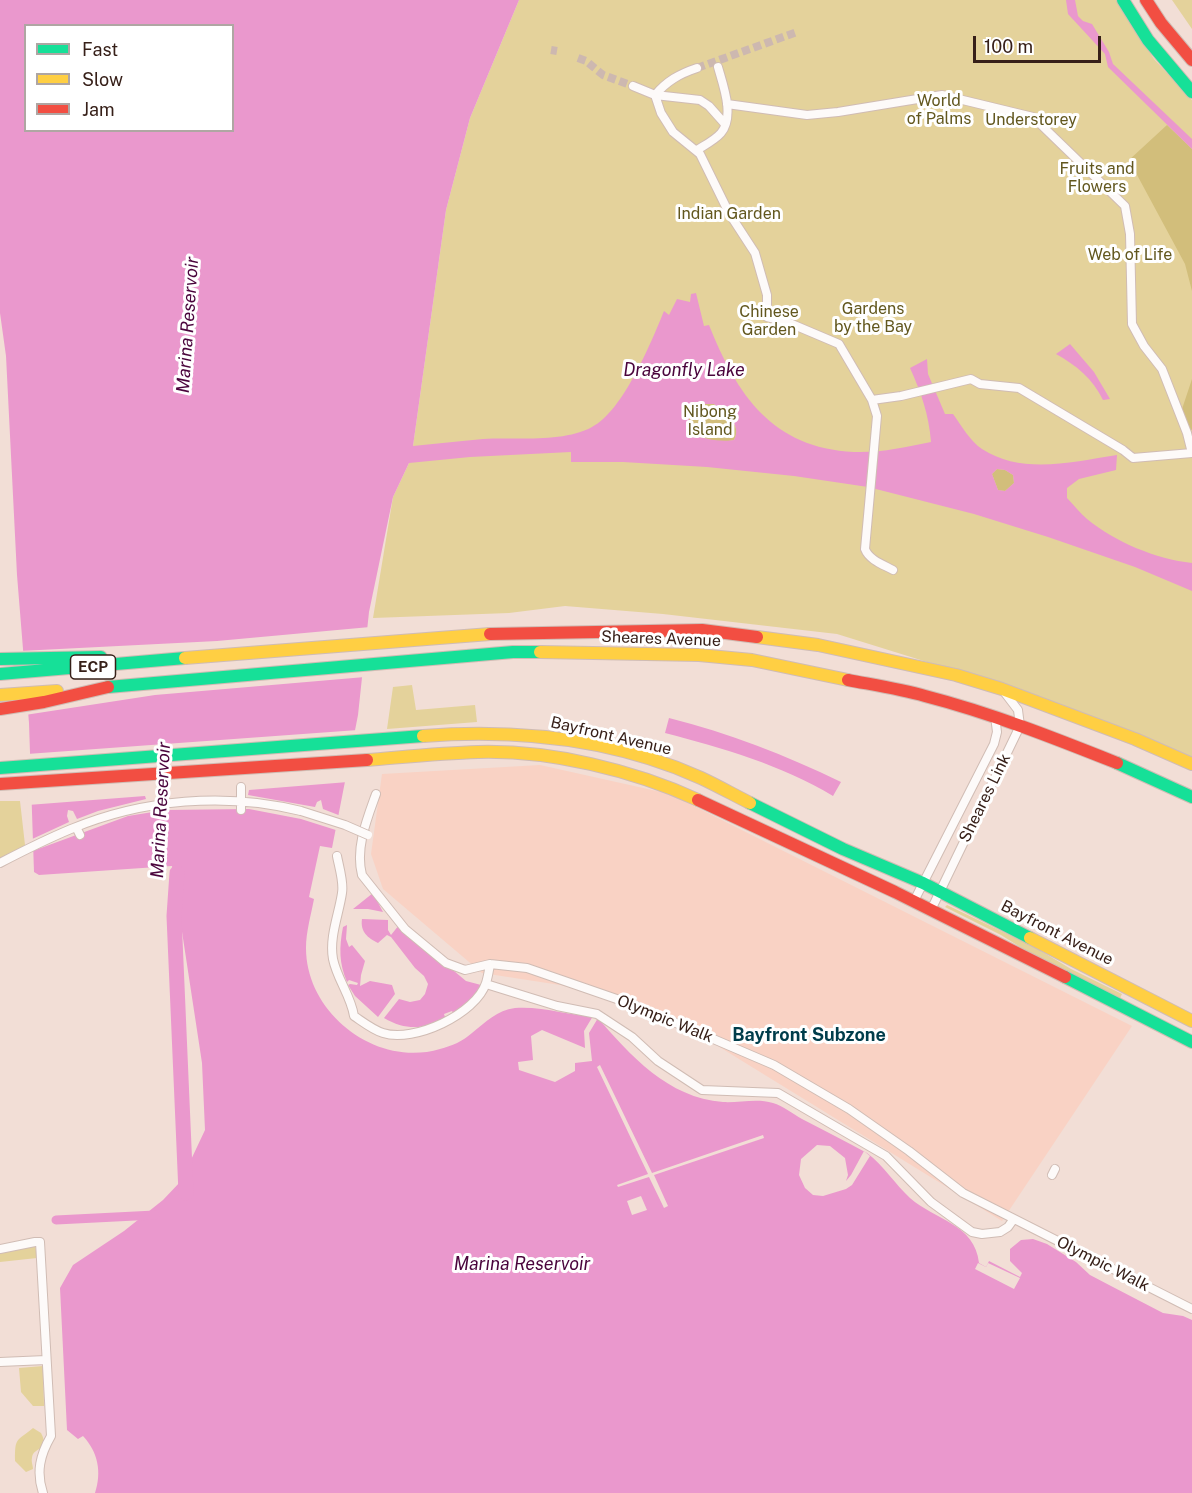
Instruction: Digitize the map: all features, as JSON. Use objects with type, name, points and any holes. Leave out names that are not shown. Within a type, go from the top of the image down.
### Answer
[{"type":"main road","points":[[1123,0],[1148,40],[1192,92]]},
{"type":"main road","points":[[1146,0],[1161,23],[1192,60]]},
{"type":"main road","name":"Sheares Avenue","points":[[185,658],[511,632],[702,630],[756,635],[818,645],[927,668],[1002,689],[1135,739],[1192,765]]},
{"type":"main road","name":"Sheares Avenue","points":[[108,687],[513,652],[699,655],[752,660],[923,695],[995,716],[1126,767],[1192,797]]},
{"type":"main road","points":[[0,659],[185,658]]},
{"type":"main road","name":"ECP","points":[[0,674],[185,658]]},
{"type":"main road","points":[[0,709],[44,702],[108,687]]},
{"type":"main road","name":"ECP","points":[[0,695],[108,687]]},
{"type":"main road","name":"Bayfront Avenue","points":[[0,768],[465,733],[548,737],[619,751],[676,768],[843,849],[940,891],[1192,1021]]},
{"type":"main road","name":"Bayfront Avenue","points":[[0,784],[466,753],[544,756],[610,769],[670,787],[914,901],[1060,973],[1192,1042]]},
{"type":"street","points":[[697,150],[722,132],[725,124],[727,104],[718,67]]},
{"type":"street","points":[[655,95],[677,75],[697,68]]},
{"type":"street","points":[[633,86],[655,95],[700,100],[709,106],[725,124]]},
{"type":"street","points":[[655,95],[667,123],[682,140],[697,150],[729,213],[755,253],[767,295],[767,317],[787,322],[839,344],[872,400],[877,416],[866,531],[867,554],[893,570]]},
{"type":"street","points":[[727,104],[807,115],[942,95],[1033,117],[1125,206],[1130,236],[1132,324],[1144,346],[1162,369],[1187,433],[1192,453],[1133,458],[1019,388],[980,384],[971,380],[902,396],[872,400]]},
{"type":"street","points":[[1002,689],[1018,710],[1020,726]]},
{"type":"street","name":"Sheares Link","points":[[914,901],[994,744],[997,732],[995,716]]},
{"type":"street","name":"Sheares Link","points":[[931,910],[1020,726]]},
{"type":"street","points":[[241,787],[241,806]]},
{"type":"street","name":"Olympic Walk","points":[[376,794],[366,823],[359,864],[362,875],[405,929],[446,963],[465,970],[490,964],[527,968],[634,1005],[774,1065],[849,1109],[963,1193],[1192,1309]]},
{"type":"street","points":[[0,863],[139,808],[159,810],[222,799],[241,806],[300,810],[321,822],[368,835]]},
{"type":"street","points":[[337,856],[343,890],[333,939],[333,957],[339,978],[353,1007],[354,1016],[382,1033],[397,1035],[415,1034],[438,1027],[470,1004],[486,984],[490,964]]},
{"type":"street","name":"Olympic Walk","points":[[486,984],[557,1006],[597,1014],[632,1037],[658,1061],[702,1090],[778,1093],[886,1156],[932,1202],[972,1232],[982,1234],[1000,1232],[1013,1220]]},
{"type":"street","points":[[0,1249],[40,1242],[51,1436],[40,1462],[40,1485],[43,1493]]},
{"type":"street","points":[[0,1362],[46,1360]]},
{"type":"shaded area","points":[[540,765],[670,794],[1132,1026],[1002,1221],[661,1011],[560,985],[482,973],[383,889],[371,854],[382,774]]},
{"type":"green space","name":"Gardens by the Bay","points":[[519,0],[1116,0],[1154,59],[1192,100],[1192,762],[1046,699],[837,634],[663,614],[565,606],[509,613],[373,618],[393,497],[409,463],[413,446],[446,210],[470,118]]},
{"type":"green space","points":[[1172,0],[1192,0],[1192,29]]},
{"type":"green space","points":[[1167,125],[1192,149],[1192,291],[1185,264],[1129,160]]},
{"type":"green space","points":[[1192,379],[1192,430],[1187,427],[1182,409]]},
{"type":"green space","name":"Nibong Island","points":[[705,404],[714,404],[731,419],[736,429],[734,440],[708,439],[691,430],[687,425],[690,417]]},
{"type":"green space","points":[[997,469],[1005,470],[1013,475],[1014,483],[1005,491],[998,490],[992,474]]},
{"type":"green space","points":[[412,685],[416,710],[475,705],[477,722],[387,729],[393,687]]},
{"type":"green space","points":[[0,801],[20,801],[25,845],[0,865]]},
{"type":"green space","points":[[947,905],[1036,948],[1071,969],[1122,994],[1120,998],[1033,955],[1001,935],[945,907]]},
{"type":"green space","points":[[35,1244],[37,1258],[0,1262],[0,1252]]},
{"type":"green space","points":[[43,1366],[44,1406],[33,1406],[21,1392],[19,1368]]},
{"type":"green space","points":[[33,1428],[41,1433],[44,1443],[33,1454],[33,1469],[26,1472],[15,1461],[15,1448],[20,1438]]},
{"type":"water","name":"Marina Reservoir","points":[[0,0],[519,0],[470,118],[446,210],[413,446],[483,439],[553,437],[580,432],[592,427],[603,419],[625,392],[644,358],[664,311],[669,315],[677,299],[690,302],[691,294],[696,293],[704,326],[709,325],[732,374],[746,395],[779,429],[801,440],[825,448],[854,452],[883,451],[931,442],[924,404],[910,368],[927,359],[928,374],[945,414],[953,414],[974,442],[997,457],[1014,462],[1048,464],[1117,455],[1116,470],[1079,479],[1067,488],[1067,498],[1087,519],[1123,542],[1164,558],[1192,563],[1192,591],[1135,567],[1048,537],[974,514],[868,487],[707,467],[623,462],[571,462],[571,452],[470,457],[409,463],[393,497],[369,612],[358,715],[332,848],[320,846],[309,897],[314,899],[306,948],[309,972],[318,994],[332,1014],[349,1030],[370,1043],[392,1051],[416,1053],[440,1049],[465,1038],[497,1014],[515,1008],[536,1008],[596,1016],[622,1045],[652,1072],[685,1092],[703,1099],[723,1102],[773,1103],[867,1153],[910,1198],[962,1231],[976,1250],[979,1263],[986,1267],[989,1261],[1020,1277],[1022,1273],[1010,1261],[1010,1249],[1021,1240],[1033,1239],[1047,1244],[1076,1262],[1090,1275],[1163,1313],[1192,1320],[1192,1493],[95,1493],[98,1470],[92,1449],[83,1436],[78,1439],[67,1430],[60,1288],[73,1265],[124,1231],[163,1200],[181,1181],[205,1130],[202,1063],[172,866],[39,875],[34,872],[29,723],[17,575],[6,356],[0,313]],"holes":[[[705,404],[714,404],[727,415],[736,429],[734,440],[713,440],[691,432],[687,425],[690,416]],[[997,469],[1005,470],[1013,475],[1014,483],[1005,491],[998,490],[992,474]]]},
{"type":"water","points":[[1066,0],[1075,0],[1078,16],[1083,21],[1092,24],[1109,52],[1113,64],[1192,139],[1192,149],[1108,67],[1105,54],[1068,14]]},
{"type":"water","points":[[1070,344],[1094,372],[1110,399],[1103,400],[1083,373],[1056,354]]},
{"type":"water","points":[[669,718],[756,746],[841,782],[833,796],[772,766],[730,751],[665,733]]},
{"type":"water","points":[[373,893],[383,912],[353,909]]},
{"type":"water","points":[[362,919],[388,920],[388,930],[391,935],[399,925],[466,981],[481,985],[472,1000],[454,1015],[452,1011],[444,1014],[445,1017],[450,1015],[426,1026],[410,1027],[384,1018],[399,999],[410,1002],[420,1000],[428,984],[424,976],[391,937],[387,935],[378,943],[368,937],[362,928]]},
{"type":"water","points":[[347,925],[346,939],[349,947],[352,945],[365,961],[360,986],[370,981],[392,985],[395,994],[378,1017],[355,996],[348,985],[358,983],[349,980],[347,982],[344,975],[340,949],[343,927]]},
{"type":"pier","points":[[370,627],[365,677],[155,695],[25,715],[20,651],[217,641]]},
{"type":"pier","points":[[358,730],[348,782],[249,790],[248,795],[315,807],[321,800],[323,809],[341,816],[339,831],[301,819],[249,809],[165,810],[128,816],[30,852],[30,840],[69,822],[68,810],[73,811],[77,819],[98,811],[146,799],[145,796],[28,805],[27,754]]},
{"type":"pier","points":[[593,1016],[598,1018],[589,1033],[592,1061],[575,1063],[575,1071],[555,1082],[519,1070],[518,1062],[533,1060],[531,1036],[542,1030],[585,1048],[584,1031]]},
{"type":"pier","points":[[600,1065],[652,1173],[763,1135],[764,1138],[654,1175],[668,1206],[664,1208],[649,1177],[618,1187],[617,1185],[648,1174],[597,1067]]},
{"type":"pier","points":[[817,1145],[830,1146],[845,1158],[848,1175],[846,1181],[864,1151],[870,1156],[852,1185],[823,1196],[813,1195],[805,1188],[799,1175],[801,1159]]},
{"type":"pier","points":[[641,1196],[647,1210],[632,1215],[627,1201]]},
{"type":"pier","points":[[978,1263],[986,1267],[988,1263],[1020,1278],[1014,1289],[975,1269]]},
{"type":"waterway","name":"Marina Reservoir","points":[[177,873],[174,916],[186,1193]]},
{"type":"waterway","points":[[56,1220],[155,1215]]},
{"type":"tunnel","points":[[697,68],[797,32]]},
{"type":"tunnel","points":[[551,50],[557,51]]},
{"type":"tunnel","points":[[578,58],[586,61],[603,75],[633,86]]},
{"type":"traffic: fast","points":[[1123,0],[1148,40],[1192,92]]},
{"type":"traffic: fast","points":[[108,687],[513,652],[540,652]]},
{"type":"traffic: fast","points":[[0,659],[101,657]]},
{"type":"traffic: fast","points":[[0,674],[185,658]]},
{"type":"traffic: fast","points":[[0,768],[423,736]]},
{"type":"traffic: fast","points":[[1117,763],[1192,797]]},
{"type":"traffic: fast","points":[[750,803],[843,849],[923,883],[1030,938]]},
{"type":"traffic: fast","points":[[1065,977],[1192,1042]]},
{"type":"traffic: slow","points":[[185,658],[490,634]]},
{"type":"traffic: slow","points":[[757,637],[818,645],[956,675],[1002,689],[1135,739],[1192,764]]},
{"type":"traffic: slow","points":[[540,652],[699,655],[752,660],[848,680]]},
{"type":"traffic: slow","points":[[0,695],[57,691]]},
{"type":"traffic: slow","points":[[423,736],[458,734],[529,736],[599,746],[668,765],[701,778],[750,803]]},
{"type":"traffic: slow","points":[[367,760],[478,752],[534,754],[619,771],[698,800]]},
{"type":"traffic: slow","points":[[1030,938],[1192,1021]]},
{"type":"traffic: jam","points":[[1146,0],[1161,23],[1192,60]]},
{"type":"traffic: jam","points":[[490,634],[702,630],[757,637]]},
{"type":"traffic: jam","points":[[848,680],[887,687],[974,710],[1117,763]]},
{"type":"traffic: jam","points":[[0,709],[44,702],[108,687]]},
{"type":"traffic: jam","points":[[0,784],[367,760]]},
{"type":"traffic: jam","points":[[698,800],[895,892],[1065,977]]},
{"type":"district","name":"Bayfront Subzone","points":[[809,1035]]},
{"type":"park label","name":"World of Palms","points":[[939,110]]},
{"type":"park label","name":"Understorey","points":[[1031,120]]},
{"type":"park label","name":"Fruits and Flowers","points":[[1097,178]]},
{"type":"park label","name":"Indian Garden","points":[[729,214]]},
{"type":"park label","name":"Web of Life","points":[[1130,255]]},
{"type":"park label","name":"Chinese Garden","points":[[769,321]]},
{"type":"water label","name":"Dragonfly Lake","points":[[684,370]]}]
